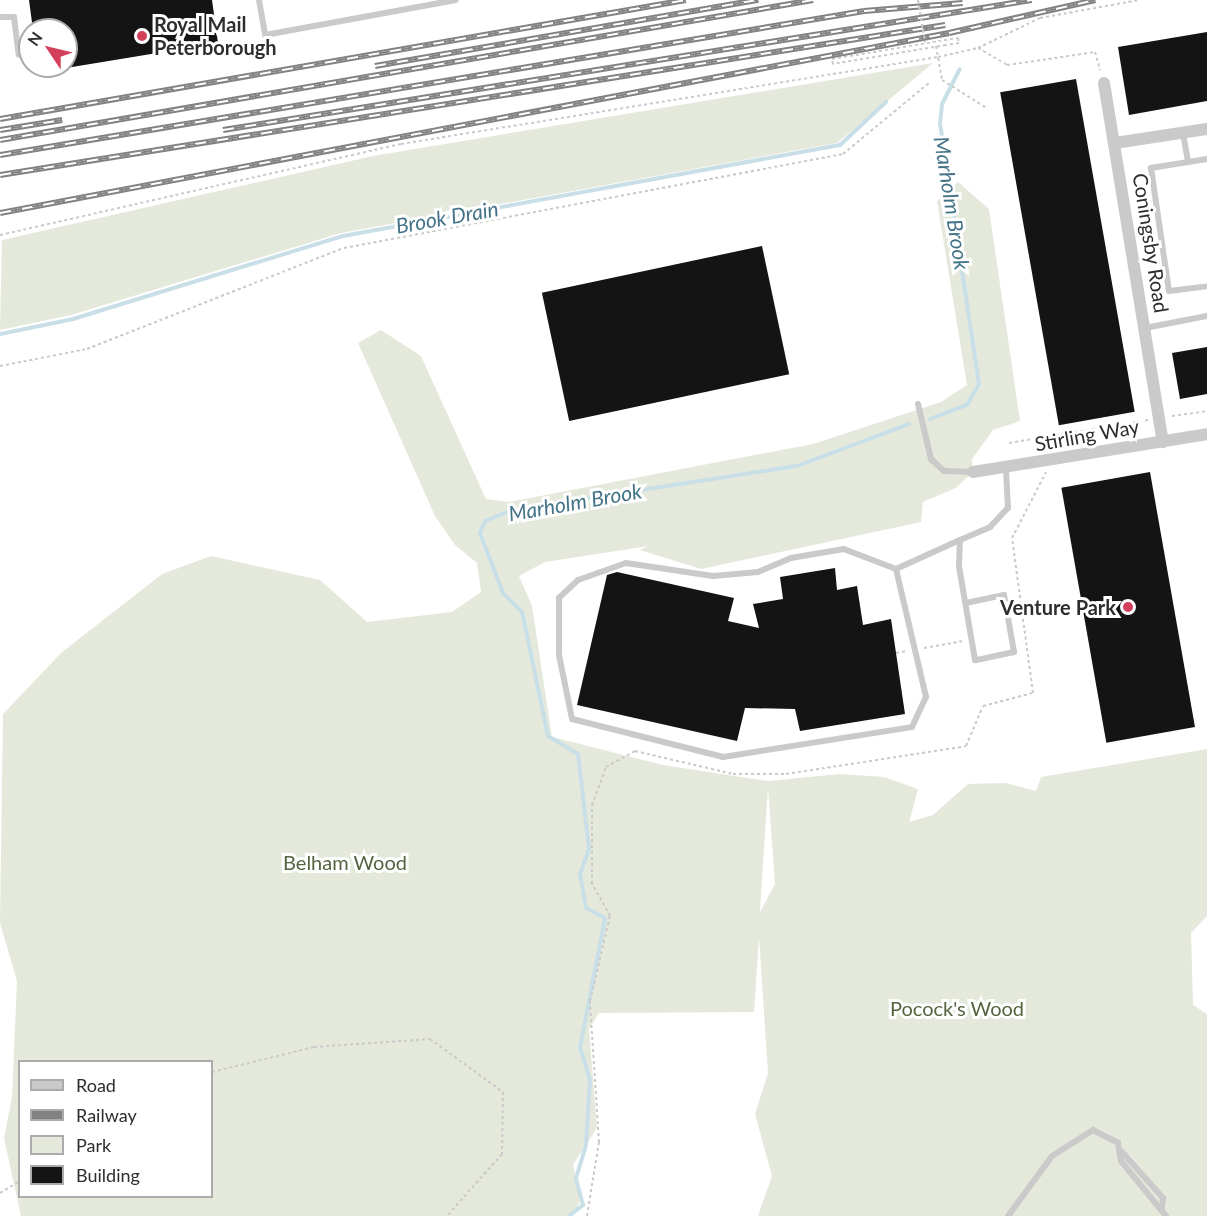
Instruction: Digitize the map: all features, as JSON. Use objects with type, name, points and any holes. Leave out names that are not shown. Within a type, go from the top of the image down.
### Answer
[{"type":"street","name":"Coningsby Road","points":[[1104,83],[1163,441]]},
{"type":"street","points":[[1115,143],[1207,129]]},
{"type":"street","name":"Stirling Way","points":[[973,472],[1006,469],[1207,434]]},
{"type":"lane","points":[[259,0],[265,35],[456,0]]},
{"type":"lane","points":[[0,17],[14,17],[18,42]]},
{"type":"lane","points":[[1183,133],[1188,162]]},
{"type":"lane","points":[[1207,159],[1151,168],[1169,291],[1207,286]]},
{"type":"lane","points":[[1145,328],[1207,316]]},
{"type":"lane","points":[[918,404],[931,459],[944,471],[973,472]]},
{"type":"lane","points":[[896,569],[927,697],[912,727],[723,757],[572,719],[559,655],[559,598],[578,580],[626,562],[713,576],[758,572],[791,558],[844,549],[896,569],[990,527],[1008,508],[1006,469]]},
{"type":"lane","points":[[960,540],[966,603],[975,660],[1014,652],[1004,595],[966,603]]},
{"type":"lane","points":[[1008,1216],[1052,1156],[1075,1137],[1093,1130],[1110,1135],[1122,1152],[1121,1161],[1162,1208],[1166,1216]]},
{"type":"path","points":[[918,0],[925,42]]},
{"type":"path","points":[[0,235],[401,144],[938,57],[978,48],[1040,18],[1139,0]]},
{"type":"path","points":[[958,38],[959,43],[936,46],[833,64],[832,59],[958,38]]},
{"type":"path","points":[[936,46],[942,80],[985,107]]},
{"type":"path","points":[[978,48],[1007,65],[1095,52],[1104,83]]},
{"type":"path","points":[[0,366],[87,349],[344,248],[843,154],[930,82]]},
{"type":"path","points":[[1188,414],[1207,411]]},
{"type":"path","points":[[1009,443],[1145,421]]},
{"type":"path","points":[[587,1216],[599,1142],[590,1001],[610,916],[592,885],[592,805],[606,767],[635,751],[733,774],[786,774],[966,746],[983,706],[1033,693],[1012,538],[1050,461]]},
{"type":"path","points":[[896,653],[972,640]]},
{"type":"path","points":[[213,1072],[314,1047],[430,1039],[502,1092],[502,1154],[447,1216]]},
{"type":"path","points":[[0,1193],[18,1182]]},
{"type":"green space","points":[[933,63],[837,143],[341,233],[71,315],[0,330],[2,240],[373,156]]},
{"type":"green space","name":"Belham Wood","points":[[958,182],[989,209],[1020,421],[993,430],[972,459],[973,472],[956,488],[923,502],[921,522],[701,569],[640,550],[649,546],[545,562],[519,576],[532,606],[552,737],[663,765],[768,781],[840,774],[884,777],[918,789],[909,822],[933,815],[968,784],[1005,783],[1036,791],[1041,777],[1207,749],[1207,916],[1191,933],[1193,1005],[1207,1014],[1207,1216],[758,1216],[772,1176],[755,1114],[768,1073],[759,937],[754,1012],[599,1013],[589,1029],[597,1128],[573,1165],[581,1199],[573,1216],[21,1216],[4,1138],[12,1097],[17,981],[0,923],[3,714],[61,653],[162,574],[211,556],[320,580],[367,622],[452,612],[481,592],[477,563],[455,545],[435,516],[358,343],[381,330],[421,356],[486,499],[509,502],[813,444],[941,402],[967,385],[937,201]],"holes":[[[768,787],[775,884],[760,912]]]},
{"type":"building","name":"Royal Mail Peterborough","points":[[29,0],[212,0],[218,43],[78,66],[78,18],[31,18]]},
{"type":"building","points":[[1207,32],[1207,101],[1129,115],[1118,47]]},
{"type":"building","points":[[1076,79],[1135,412],[1059,425],[1000,92]]},
{"type":"building","points":[[762,246],[789,374],[569,421],[542,293]]},
{"type":"building","points":[[1207,347],[1207,394],[1180,399],[1172,353]]},
{"type":"building","name":"Venture Park","points":[[1150,472],[1195,727],[1106,743],[1061,488]]},
{"type":"building","points":[[835,568],[837,590],[857,586],[863,625],[891,619],[905,714],[800,731],[795,709],[745,708],[737,741],[577,705],[607,575],[617,572],[734,598],[728,621],[759,628],[753,604],[783,599],[780,577]]},
{"type":"waterway","name":"Marholm Brook","points":[[930,419],[967,405],[979,384],[940,124],[942,104],[960,69]]},
{"type":"waterway","name":"Brook Drain","points":[[0,334],[73,319],[343,236],[840,145],[886,102]]},
{"type":"waterway","name":"Marholm Brook","points":[[569,1216],[583,1205],[576,1178],[586,1145],[590,1080],[580,1048],[605,918],[586,908],[580,874],[589,849],[578,754],[548,736],[522,612],[503,593],[480,533],[485,521],[512,510],[797,466],[909,424]]},
{"type":"railway","points":[[0,119],[686,0]]},
{"type":"railway","points":[[375,66],[758,0]]},
{"type":"railway","points":[[0,140],[813,0]]},
{"type":"railway","points":[[223,130],[1032,0]]},
{"type":"railway","points":[[0,213],[949,33],[1095,0]]},
{"type":"railway","points":[[0,155],[864,11],[963,3]]},
{"type":"railway","points":[[0,175],[945,25]]},
{"type":"railway","points":[[0,130],[62,120]]},
{"type":"place","name":"Royal Mail Peterborough","points":[[142,36]]},
{"type":"place","name":"Venture Park","points":[[1128,607]]},
{"type":"park label","name":"Pocock's Wood","points":[[957,1008]]}]
